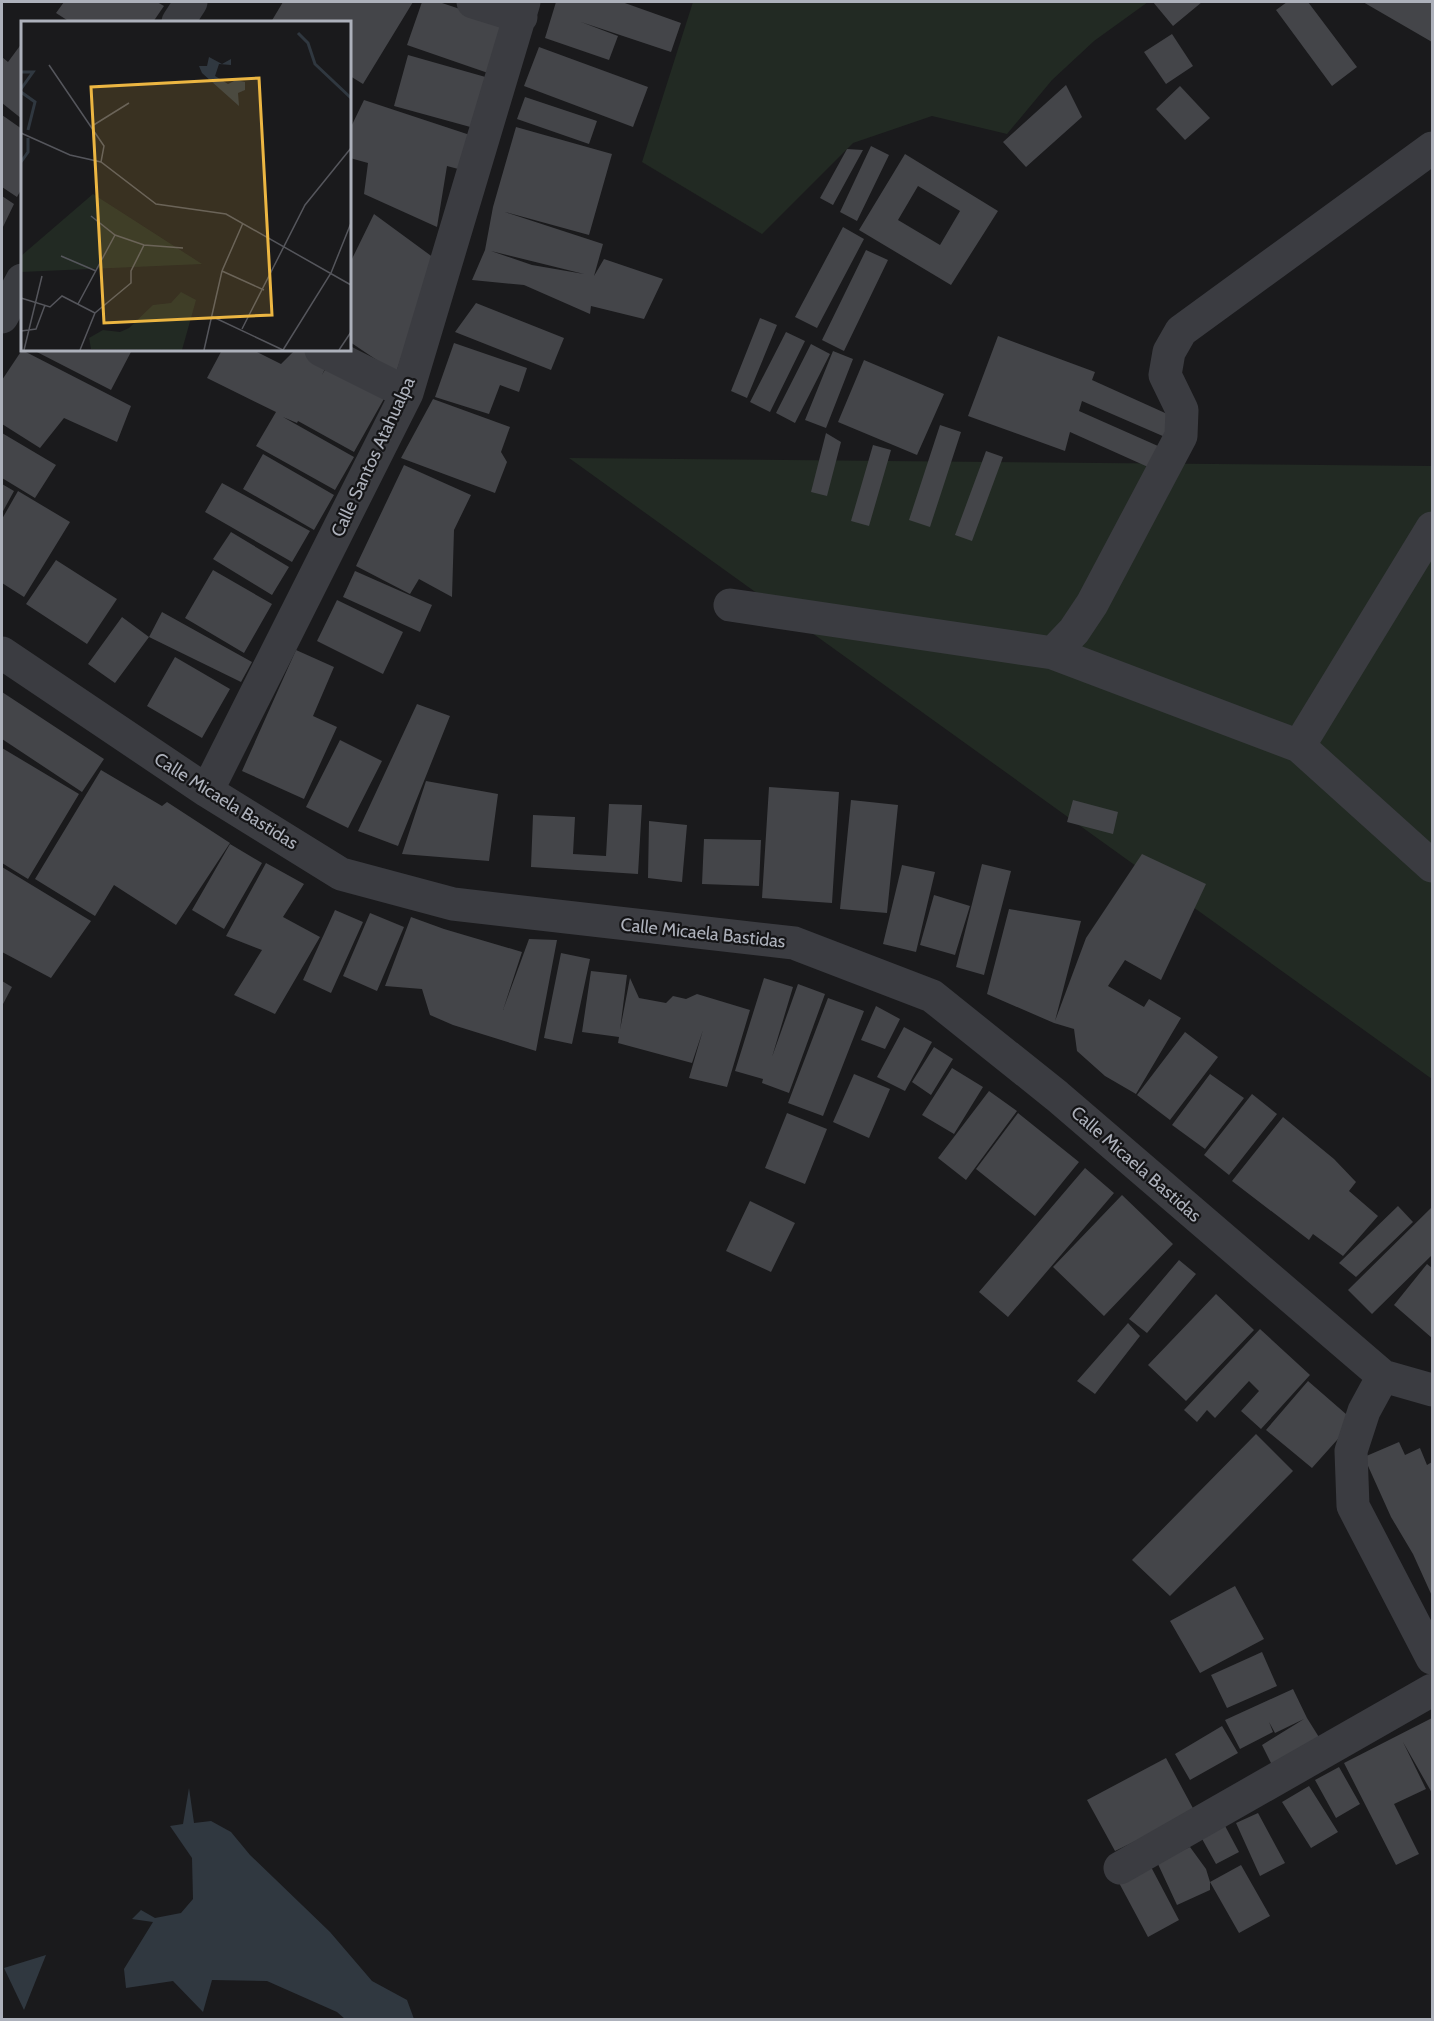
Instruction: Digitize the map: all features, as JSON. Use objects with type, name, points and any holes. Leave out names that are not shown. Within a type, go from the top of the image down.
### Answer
[{"type":"street","points":[[179,21],[191,2]]},
{"type":"street","points":[[473,2],[523,9]]},
{"type":"street","name":"Calle Santos Atahualpa","points":[[207,791],[407,393],[523,9]]},
{"type":"street","points":[[1053,653],[1074,631],[1092,604],[1181,436],[1182,410],[1165,375],[1169,352],[1181,331],[1432,148]]},
{"type":"street","points":[[2,317],[21,282]]},
{"type":"street","points":[[323,351],[407,393]]},
{"type":"street","points":[[1299,746],[1432,528]]},
{"type":"street","points":[[730,604],[1053,653],[1299,746],[1432,866]]},
{"type":"street","name":"Calle Micaela Bastidas","points":[[2,653],[207,791],[341,874],[453,904],[794,943],[932,996],[1057,1096],[1383,1376],[1432,1390]]},
{"type":"street","points":[[1383,1376],[1364,1410],[1351,1451],[1353,1506],[1432,1658]]},
{"type":"street","points":[[1120,1868],[1432,1690]]},
{"type":"shaded area","points":[[693,2],[1148,2],[1094,41],[1052,80],[1007,134],[932,116],[853,143],[762,234],[642,162]]},
{"type":"shaded area","points":[[569,458],[1432,466],[1432,1079]]},
{"type":"shaded area","points":[[189,1788],[194,1823],[211,1821],[231,1832],[250,1855],[330,1932],[372,1981],[407,2000],[414,2019],[345,2019],[337,2012],[267,1981],[212,1980],[203,2012],[173,1981],[126,1988],[124,1969],[153,1922],[132,1919],[141,1910],[155,1918],[181,1913],[193,1899],[192,1858],[170,1826],[183,1824]]},
{"type":"shaded area","points":[[46,1955],[24,2010],[4,1968]]},
{"type":"building","points":[[64,2],[157,2],[164,6],[154,21],[68,21],[56,13]]},
{"type":"building","points":[[283,2],[413,2],[363,84],[351,77],[351,21],[272,21]]},
{"type":"building","points":[[422,2],[439,2],[505,24],[488,73],[407,45]]},
{"type":"building","points":[[556,2],[622,2],[681,23],[671,52],[581,22],[618,36],[609,60],[545,38]]},
{"type":"building","points":[[1153,2],[1202,2],[1173,26]]},
{"type":"building","points":[[1287,2],[1308,2],[1357,67],[1332,86],[1276,10]]},
{"type":"building","points":[[1363,2],[1432,2],[1432,42]]},
{"type":"building","points":[[1172,34],[1193,66],[1166,84],[1144,52]]},
{"type":"building","points":[[21,44],[21,118],[2,103],[2,57],[8,62]]},
{"type":"building","points":[[539,47],[648,87],[633,127],[524,86]]},
{"type":"building","points":[[408,55],[489,78],[474,128],[394,106]]},
{"type":"building","points":[[1066,85],[1082,117],[1026,167],[1003,142]]},
{"type":"building","points":[[1180,86],[1210,118],[1185,140],[1156,109]]},
{"type":"building","points":[[525,97],[597,121],[589,144],[517,119]]},
{"type":"building","points":[[364,100],[473,136],[462,170],[447,166],[437,227],[364,194],[368,163],[351,158],[351,127]]},
{"type":"building","points":[[2,115],[21,128],[21,190],[17,197],[2,187]]},
{"type":"building","points":[[516,127],[612,154],[589,235],[505,212],[603,244],[594,276],[604,259],[663,279],[644,319],[591,306],[590,314],[524,285],[472,280],[485,250],[493,207]],"holes":[[[491,251],[584,274],[532,265]]]},
{"type":"building","points":[[871,146],[889,155],[857,221],[840,212]]},
{"type":"building","points":[[847,149],[863,150],[833,205],[820,198]]},
{"type":"building","points":[[905,154],[998,211],[951,285],[859,230]],"holes":[[[918,186],[960,211],[940,245],[898,220]]]},
{"type":"building","points":[[2,196],[14,204],[2,229]]},
{"type":"building","points":[[374,214],[434,258],[396,373],[351,343],[351,261]]},
{"type":"building","points":[[843,227],[864,239],[817,328],[795,317]]},
{"type":"building","points":[[866,250],[888,260],[844,351],[822,340]]},
{"type":"building","points":[[476,303],[564,338],[551,370],[455,332]]},
{"type":"building","points":[[760,318],[777,325],[747,398],[731,391]]},
{"type":"building","points":[[786,332],[805,341],[770,412],[750,402]]},
{"type":"building","points":[[998,336],[1095,372],[1092,380],[1174,417],[1165,437],[1082,401],[1079,411],[1158,446],[1148,467],[1070,432],[1065,451],[968,416]]},
{"type":"building","points":[[454,343],[527,368],[519,392],[500,385],[489,414],[435,397]]},
{"type":"building","points":[[811,344],[830,354],[795,423],[776,413]]},
{"type":"building","points":[[21,351],[24,351],[131,406],[117,442],[64,418],[40,448],[2,424],[2,380]]},
{"type":"building","points":[[35,351],[131,351],[111,390]]},
{"type":"building","points":[[221,351],[255,351],[281,364],[294,351],[304,351],[328,362],[322,375],[327,366],[385,397],[354,452],[298,421],[297,423],[283,417],[354,457],[335,490],[256,446],[276,412],[207,378]]},
{"type":"building","points":[[833,351],[853,359],[826,428],[805,420]]},
{"type":"building","points":[[864,360],[944,394],[917,455],[838,422]]},
{"type":"building","points":[[433,399],[510,427],[501,452],[507,462],[495,493],[401,458]]},
{"type":"building","points":[[940,425],[961,432],[930,527],[909,520]]},
{"type":"building","points":[[2,433],[56,465],[35,498],[2,478]]},
{"type":"building","points":[[826,433],[841,442],[827,496],[811,492]]},
{"type":"building","points":[[873,445],[891,450],[869,526],[851,521]]},
{"type":"building","points":[[986,451],[1003,457],[972,541],[955,535]]},
{"type":"building","points":[[263,454],[334,495],[314,530],[243,489]]},
{"type":"building","points":[[404,465],[471,495],[454,530],[452,597],[419,579],[410,594],[356,566]]},
{"type":"building","points":[[222,483],[310,531],[292,562],[205,512]]},
{"type":"building","points":[[2,484],[14,491],[2,513]]},
{"type":"building","points":[[18,491],[70,522],[24,597],[2,583],[2,519]]},
{"type":"building","points":[[231,532],[289,567],[272,595],[213,559]]},
{"type":"building","points":[[56,560],[117,599],[87,644],[26,604]]},
{"type":"building","points":[[213,570],[272,604],[244,653],[185,618]]},
{"type":"building","points":[[355,571],[432,605],[420,632],[343,597]]},
{"type":"building","points":[[337,600],[403,632],[383,674],[317,641]]},
{"type":"building","points":[[162,612],[252,662],[241,682],[149,637]]},
{"type":"building","points":[[122,617],[149,637],[115,683],[88,664]]},
{"type":"building","points":[[296,650],[334,667],[313,716],[337,727],[304,799],[242,771]]},
{"type":"building","points":[[175,657],[230,689],[202,738],[147,706]]},
{"type":"building","points":[[2,692],[104,759],[82,792],[2,739]]},
{"type":"building","points":[[417,704],[450,716],[398,846],[358,831]]},
{"type":"building","points":[[340,740],[382,761],[348,828],[306,807]]},
{"type":"building","points":[[2,748],[79,794],[28,879],[2,863]]},
{"type":"building","points":[[101,770],[162,806],[167,802],[230,843],[176,925],[114,885],[95,916],[35,879]]},
{"type":"building","points":[[426,781],[498,794],[489,861],[402,854]]},
{"type":"building","points":[[769,787],[839,792],[832,903],[762,898]]},
{"type":"building","points":[[851,800],[898,805],[887,913],[840,909]]},
{"type":"building","points":[[1073,800],[1118,812],[1113,834],[1067,822]]},
{"type":"building","points":[[609,804],[642,805],[638,874],[531,867],[533,815],[575,817],[573,854],[606,856]]},
{"type":"building","points":[[649,821],[687,825],[682,882],[648,878]]},
{"type":"building","points":[[704,839],[761,840],[759,886],[702,884]]},
{"type":"building","points":[[230,844],[262,863],[224,929],[192,910]]},
{"type":"building","points":[[1142,854],[1206,884],[1161,980],[1125,960],[1108,986],[1144,1007],[1149,999],[1181,1018],[1136,1094],[1105,1076],[1077,1051],[1074,1029],[1054,1023],[987,994],[1009,909],[1081,921],[1055,1021],[1086,938]]},
{"type":"building","points":[[266,863],[304,884],[283,917],[320,937],[275,1014],[234,995],[262,950],[226,936]]},
{"type":"building","points":[[982,864],[1011,871],[984,975],[956,967]]},
{"type":"building","points":[[902,865],[935,872],[916,952],[883,944]]},
{"type":"building","points":[[2,867],[91,921],[51,978],[2,952]]},
{"type":"building","points":[[934,895],[970,906],[955,955],[920,945]]},
{"type":"building","points":[[335,910],[363,922],[331,993],[303,980]]},
{"type":"building","points":[[370,913],[404,927],[377,991],[343,976]]},
{"type":"building","points":[[411,917],[522,952],[503,1010],[529,939],[557,940],[536,1051],[453,1025],[430,1015],[422,989],[385,986]]},
{"type":"building","points":[[561,953],[590,959],[572,1044],[544,1038]]},
{"type":"building","points":[[591,971],[627,975],[620,1030],[630,978],[639,998],[666,1003],[673,996],[686,999],[697,994],[750,1010],[727,1087],[689,1078],[703,1030],[692,1063],[618,1043],[619,1037],[582,1032]]},
{"type":"building","points":[[764,978],[793,987],[772,1057],[798,984],[825,994],[789,1093],[762,1083],[763,1079],[735,1071]]},
{"type":"building","points":[[2,981],[12,987],[2,1006]]},
{"type":"building","points":[[828,998],[864,1011],[823,1116],[788,1103]]},
{"type":"building","points":[[876,1006],[900,1019],[885,1049],[861,1040]]},
{"type":"building","points":[[904,1027],[932,1042],[905,1091],[877,1077]]},
{"type":"building","points":[[1185,1032],[1218,1057],[1170,1120],[1137,1095]]},
{"type":"building","points":[[934,1047],[953,1059],[931,1095],[912,1082]]},
{"type":"building","points":[[952,1068],[983,1087],[954,1134],[922,1115]]},
{"type":"building","points":[[854,1074],[890,1089],[869,1138],[833,1122]]},
{"type":"building","points":[[1210,1074],[1244,1098],[1205,1149],[1172,1125]]},
{"type":"building","points":[[989,1091],[1017,1111],[966,1180],[938,1158]]},
{"type":"building","points":[[1252,1094],[1277,1114],[1229,1175],[1204,1155]]},
{"type":"building","points":[[787,1113],[827,1129],[805,1184],[765,1168]]},
{"type":"building","points":[[1018,1113],[1079,1162],[1035,1216],[976,1169]]},
{"type":"building","points":[[1283,1117],[1334,1159],[1356,1182],[1349,1191],[1378,1216],[1343,1256],[1313,1234],[1309,1240],[1232,1181]]},
{"type":"building","points":[[1085,1168],[1114,1193],[1008,1317],[979,1292]]},
{"type":"building","points":[[1122,1195],[1173,1244],[1104,1316],[1053,1267]]},
{"type":"building","points":[[750,1201],[795,1223],[771,1272],[726,1251]]},
{"type":"building","points":[[1398,1206],[1413,1222],[1356,1277],[1339,1263]]},
{"type":"building","points":[[1432,1207],[1432,1255],[1372,1314],[1348,1290]]},
{"type":"building","points":[[1179,1260],[1196,1274],[1147,1333],[1129,1319]]},
{"type":"building","points":[[1427,1264],[1432,1268],[1432,1338],[1394,1305]]},
{"type":"building","points":[[1216,1294],[1254,1330],[1186,1401],[1148,1365]]},
{"type":"building","points":[[1128,1323],[1140,1336],[1095,1394],[1077,1381]]},
{"type":"building","points":[[1260,1329],[1310,1375],[1261,1429],[1241,1411],[1259,1391],[1249,1381],[1215,1418],[1207,1410],[1197,1422],[1184,1410]]},
{"type":"building","points":[[1308,1381],[1354,1421],[1312,1468],[1266,1430]]},
{"type":"building","points":[[1256,1434],[1293,1471],[1170,1596],[1132,1560]]},
{"type":"building","points":[[1399,1442],[1405,1455],[1420,1448],[1427,1465],[1432,1462],[1432,1596],[1413,1554],[1391,1517],[1364,1457]]},
{"type":"building","points":[[1235,1586],[1264,1639],[1200,1673],[1170,1621]]},
{"type":"building","points":[[1262,1652],[1277,1686],[1227,1708],[1211,1675]]},
{"type":"building","points":[[1293,1689],[1307,1718],[1327,1750],[1277,1775],[1262,1745],[1304,1719],[1275,1733],[1269,1722],[1273,1732],[1240,1749],[1225,1720]]},
{"type":"building","points":[[1432,1718],[1432,1793],[1403,1742],[1426,1789],[1394,1804],[1419,1854],[1396,1865],[1344,1763]]},
{"type":"building","points":[[1222,1726],[1238,1753],[1190,1780],[1175,1754]]},
{"type":"building","points":[[1166,1758],[1195,1812],[1115,1851],[1087,1800]]},
{"type":"building","points":[[1339,1767],[1360,1804],[1336,1818],[1315,1780]]},
{"type":"building","points":[[1309,1786],[1338,1832],[1311,1848],[1282,1802]]},
{"type":"building","points":[[1258,1813],[1285,1863],[1260,1876],[1236,1823]]},
{"type":"building","points":[[1224,1824],[1239,1852],[1216,1864],[1201,1837]]},
{"type":"building","points":[[1190,1847],[1206,1869],[1210,1890],[1177,1905],[1157,1862]]},
{"type":"building","points":[[1150,1865],[1179,1920],[1148,1937],[1118,1881]]},
{"type":"building","points":[[1241,1865],[1270,1916],[1239,1933],[1210,1882]]}]
